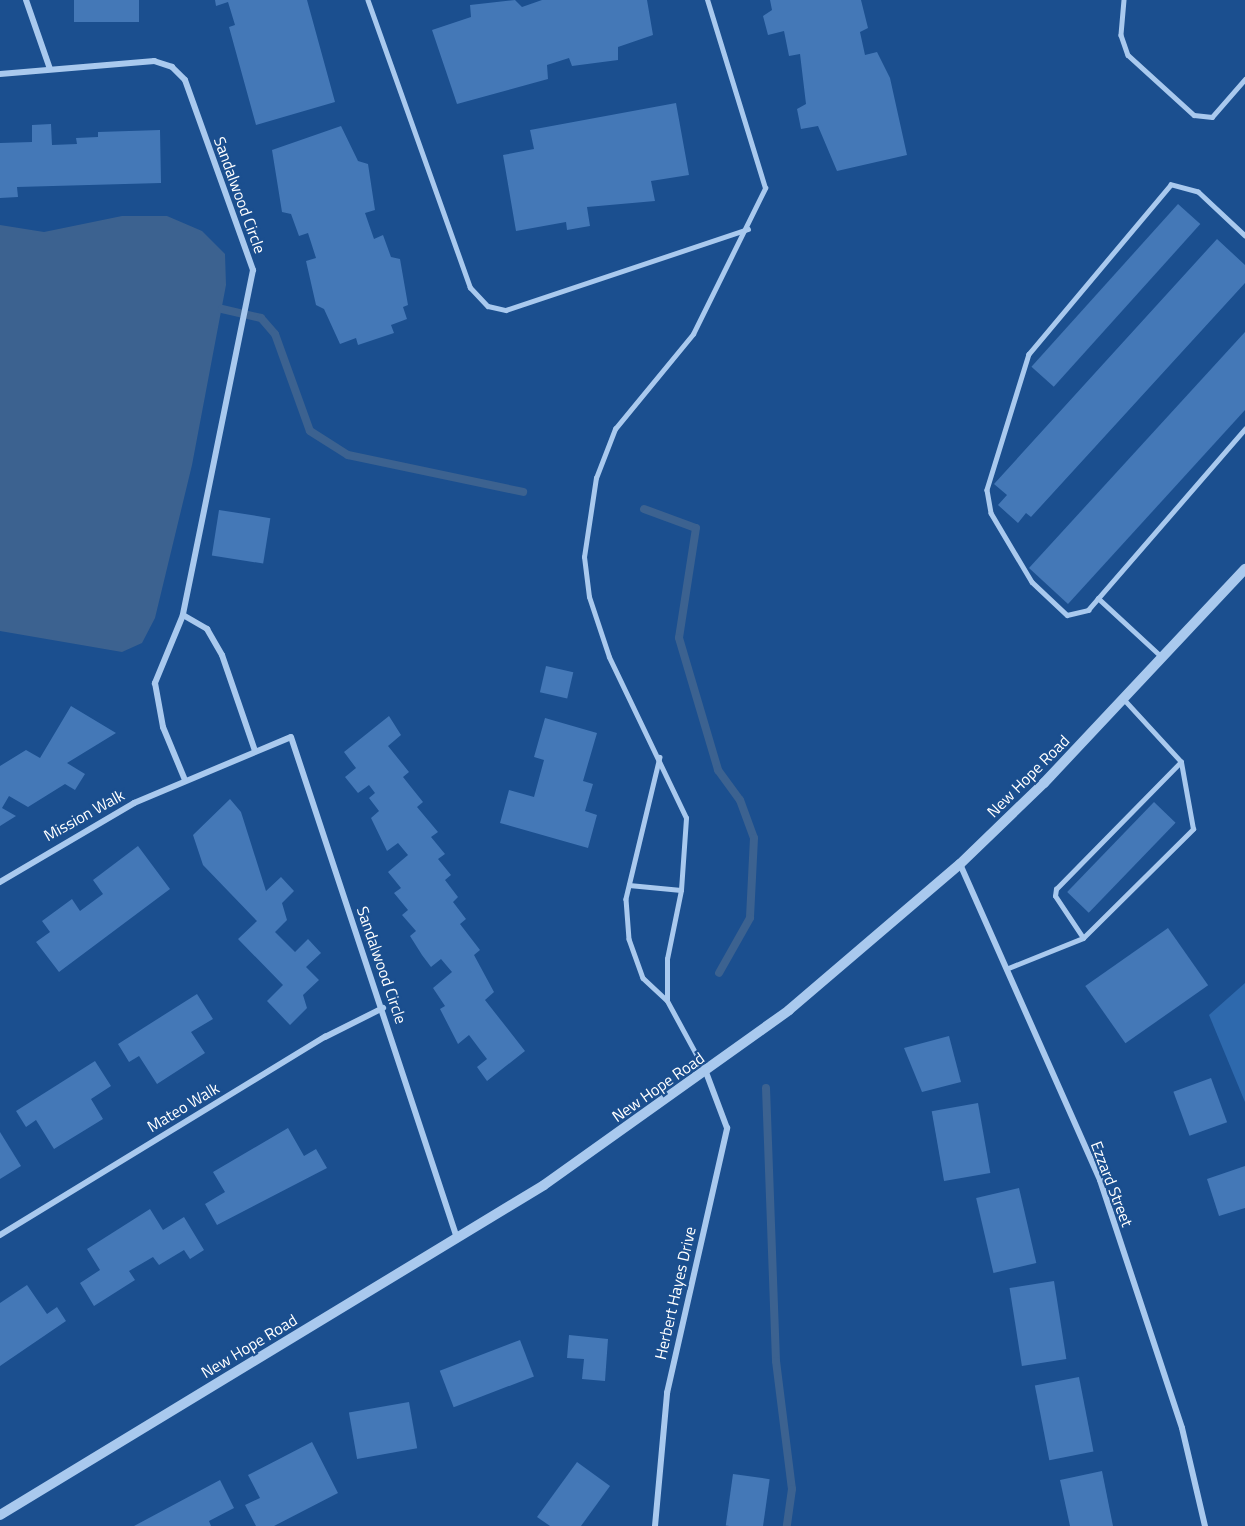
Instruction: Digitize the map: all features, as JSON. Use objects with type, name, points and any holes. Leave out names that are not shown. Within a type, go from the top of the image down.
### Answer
[{"type":"street","points":[[26,0],[50,69]]},
{"type":"street","name":"Sandalwood Circle","points":[[0,74],[154,61],[178,74],[253,270],[183,615],[155,682],[164,727],[185,780],[291,737],[383,1008],[457,1238]]},
{"type":"street","name":"New Hope Road","points":[[0,1515],[457,1238],[706,1072],[848,962],[960,864],[1123,699],[1245,569]]},
{"type":"street","points":[[183,615],[207,629],[222,655],[255,751]]},
{"type":"street","name":"Mission Walk","points":[[0,882],[73,836],[185,780]]},
{"type":"street","name":"Ezzard Street","points":[[960,864],[1100,1180],[1182,1428],[1204,1526]]},
{"type":"street","name":"Mateo Walk","points":[[0,1234],[325,1037],[383,1008]]},
{"type":"street","name":"Herbert Hayes Drive","points":[[655,1526],[667,1393],[727,1128],[706,1072]]},
{"type":"lane","points":[[368,0],[470,287],[488,306],[506,310],[748,229]]},
{"type":"lane","points":[[667,1000],[667,959],[681,890],[686,818],[660,756],[609,657],[589,597],[586,519],[615,429],[693,334],[748,229],[765,188],[707,0]]},
{"type":"lane","points":[[1124,0],[1121,35],[1128,55],[1194,115],[1212,117],[1245,79]]},
{"type":"lane","points":[[1245,236],[1198,192],[1171,185],[1029,354],[987,490],[991,513],[1032,582],[1067,615],[1088,610],[1245,429]]},
{"type":"lane","points":[[1098,598],[1162,657]]},
{"type":"lane","points":[[1006,969],[1083,938],[1192,829],[1181,762],[1123,699]]},
{"type":"lane","points":[[660,756],[629,885],[629,939],[643,978],[667,1000],[706,1072]]},
{"type":"lane","points":[[1083,938],[1055,896],[1056,889],[1181,762]]},
{"type":"lane","points":[[629,885],[681,890]]},
{"type":"shaded area","points":[[122,216],[167,216],[202,231],[225,254],[226,285],[192,465],[155,618],[142,643],[122,652],[0,631],[0,225],[44,232]]},
{"type":"shaded area","points":[[1245,983],[1245,1102],[1209,1015]]},
{"type":"building","points":[[74,0],[139,0],[139,22],[74,22]]},
{"type":"building","points":[[215,0],[307,0],[335,102],[256,125],[229,27],[235,25],[228,2],[216,6]]},
{"type":"building","points":[[515,0],[522,7],[542,0],[647,0],[653,35],[618,47],[618,60],[572,66],[569,58],[547,65],[548,79],[457,104],[432,30],[471,17],[470,5]]},
{"type":"building","points":[[770,0],[861,0],[868,28],[860,32],[865,55],[877,52],[890,78],[907,155],[837,171],[818,126],[801,129],[797,109],[806,104],[800,54],[789,56],[784,31],[768,35],[763,16],[772,10]]},
{"type":"building","points":[[676,103],[689,175],[651,181],[655,201],[587,207],[590,226],[567,230],[566,222],[516,231],[503,155],[534,149],[530,130]]},
{"type":"building","points":[[51,124],[52,145],[77,144],[76,138],[98,137],[98,132],[160,130],[161,183],[17,187],[18,197],[0,198],[0,143],[32,142],[32,125]]},
{"type":"building","points":[[341,126],[358,161],[368,164],[375,210],[365,213],[374,239],[383,235],[391,257],[400,259],[408,305],[403,307],[407,319],[391,325],[394,333],[358,345],[356,338],[340,344],[324,309],[316,305],[306,261],[316,258],[308,233],[299,236],[291,214],[282,212],[272,150]]},
{"type":"building","points":[[1178,204],[1200,224],[1054,387],[1031,367]]},
{"type":"building","points":[[1217,239],[1245,265],[1245,283],[1031,517],[1026,513],[1018,523],[998,505],[1007,495],[994,484]]},
{"type":"building","points":[[1245,332],[1245,410],[1068,604],[1029,568]]},
{"type":"building","points":[[219,510],[270,518],[263,564],[212,555]]},
{"type":"building","points":[[546,666],[573,672],[567,699],[540,692]]},
{"type":"building","points":[[71,706],[116,733],[67,763],[85,774],[75,790],[65,784],[28,807],[9,796],[2,808],[16,816],[0,826],[0,766],[26,750],[40,758]]},
{"type":"building","points":[[389,716],[401,735],[388,746],[409,772],[403,777],[423,802],[417,807],[438,832],[431,837],[445,854],[438,859],[451,875],[445,880],[458,897],[453,902],[466,919],[460,924],[480,950],[474,955],[494,992],[485,1000],[525,1051],[487,1081],[477,1067],[487,1059],[469,1035],[458,1044],[440,1009],[445,1006],[433,988],[452,972],[441,959],[431,967],[422,955],[410,936],[416,931],[402,915],[408,910],[394,893],[401,888],[388,872],[408,855],[398,843],[387,851],[371,818],[379,811],[369,798],[375,793],[369,785],[358,793],[345,777],[356,768],[344,752]]},
{"type":"building","points":[[545,718],[597,733],[583,781],[593,784],[585,811],[597,815],[588,848],[500,823],[509,790],[534,797],[544,760],[534,757]]},
{"type":"building","points":[[230,799],[241,812],[266,891],[281,877],[294,891],[282,903],[287,920],[275,932],[295,952],[308,939],[321,953],[306,967],[319,980],[303,995],[307,1008],[290,1025],[267,1001],[283,985],[238,939],[257,921],[203,865],[193,835]]},
{"type":"building","points":[[1154,802],[1176,823],[1089,913],[1067,892]]},
{"type":"building","points":[[138,846],[170,889],[59,972],[36,942],[50,932],[42,921],[72,899],[80,911],[103,894],[93,880]]},
{"type":"building","points":[[1168,928],[1208,985],[1125,1043],[1085,986]]},
{"type":"building","points":[[197,994],[213,1019],[191,1032],[205,1053],[157,1084],[139,1056],[129,1062],[118,1044]]},
{"type":"building","points":[[949,1036],[961,1082],[922,1092],[904,1048]]},
{"type":"building","points":[[95,1061],[111,1086],[91,1099],[103,1119],[54,1149],[36,1120],[26,1127],[16,1111]]},
{"type":"building","points":[[1211,1078],[1227,1122],[1189,1136],[1173,1092]]},
{"type":"building","points":[[978,1103],[990,1173],[944,1181],[932,1111]]},
{"type":"building","points":[[288,1128],[304,1156],[316,1149],[327,1168],[217,1225],[205,1204],[225,1192],[213,1172]]},
{"type":"building","points":[[0,1132],[21,1166],[0,1179]]},
{"type":"building","points":[[1245,1166],[1245,1208],[1219,1216],[1207,1179]]},
{"type":"building","points":[[1019,1188],[1036,1263],[993,1273],[976,1198]]},
{"type":"building","points":[[150,1209],[163,1230],[184,1217],[204,1250],[190,1259],[184,1250],[159,1265],[153,1257],[129,1271],[135,1280],[94,1306],[80,1283],[100,1270],[87,1249]]},
{"type":"building","points":[[1054,1281],[1066,1359],[1022,1366],[1010,1288]]},
{"type":"building","points":[[27,1285],[47,1314],[57,1307],[66,1321],[0,1366],[0,1303]]},
{"type":"building","points":[[569,1335],[608,1339],[605,1381],[582,1379],[584,1359],[567,1358]]},
{"type":"building","points":[[520,1340],[534,1376],[454,1407],[440,1371]]},
{"type":"building","points":[[1079,1377],[1094,1452],[1049,1460],[1035,1386]]},
{"type":"building","points":[[409,1402],[417,1448],[357,1459],[349,1413]]},
{"type":"building","points":[[312,1442],[338,1493],[274,1526],[256,1526],[245,1505],[260,1498],[248,1475]]},
{"type":"building","points":[[577,1462],[610,1486],[581,1526],[550,1526],[537,1517]]},
{"type":"building","points":[[1102,1471],[1113,1526],[1070,1526],[1060,1480]]},
{"type":"building","points":[[733,1474],[770,1479],[763,1526],[726,1525]]},
{"type":"building","points":[[220,1480],[234,1508],[209,1521],[211,1526],[134,1526]]},
{"type":"waterway","points":[[222,309],[261,318],[275,334],[310,431],[348,455],[523,492]]},
{"type":"waterway","points":[[644,509],[696,528],[679,638],[718,770],[740,800],[754,838],[750,918],[719,973]]},
{"type":"waterway","points":[[766,1088],[776,1361],[792,1489],[787,1526]]}]
